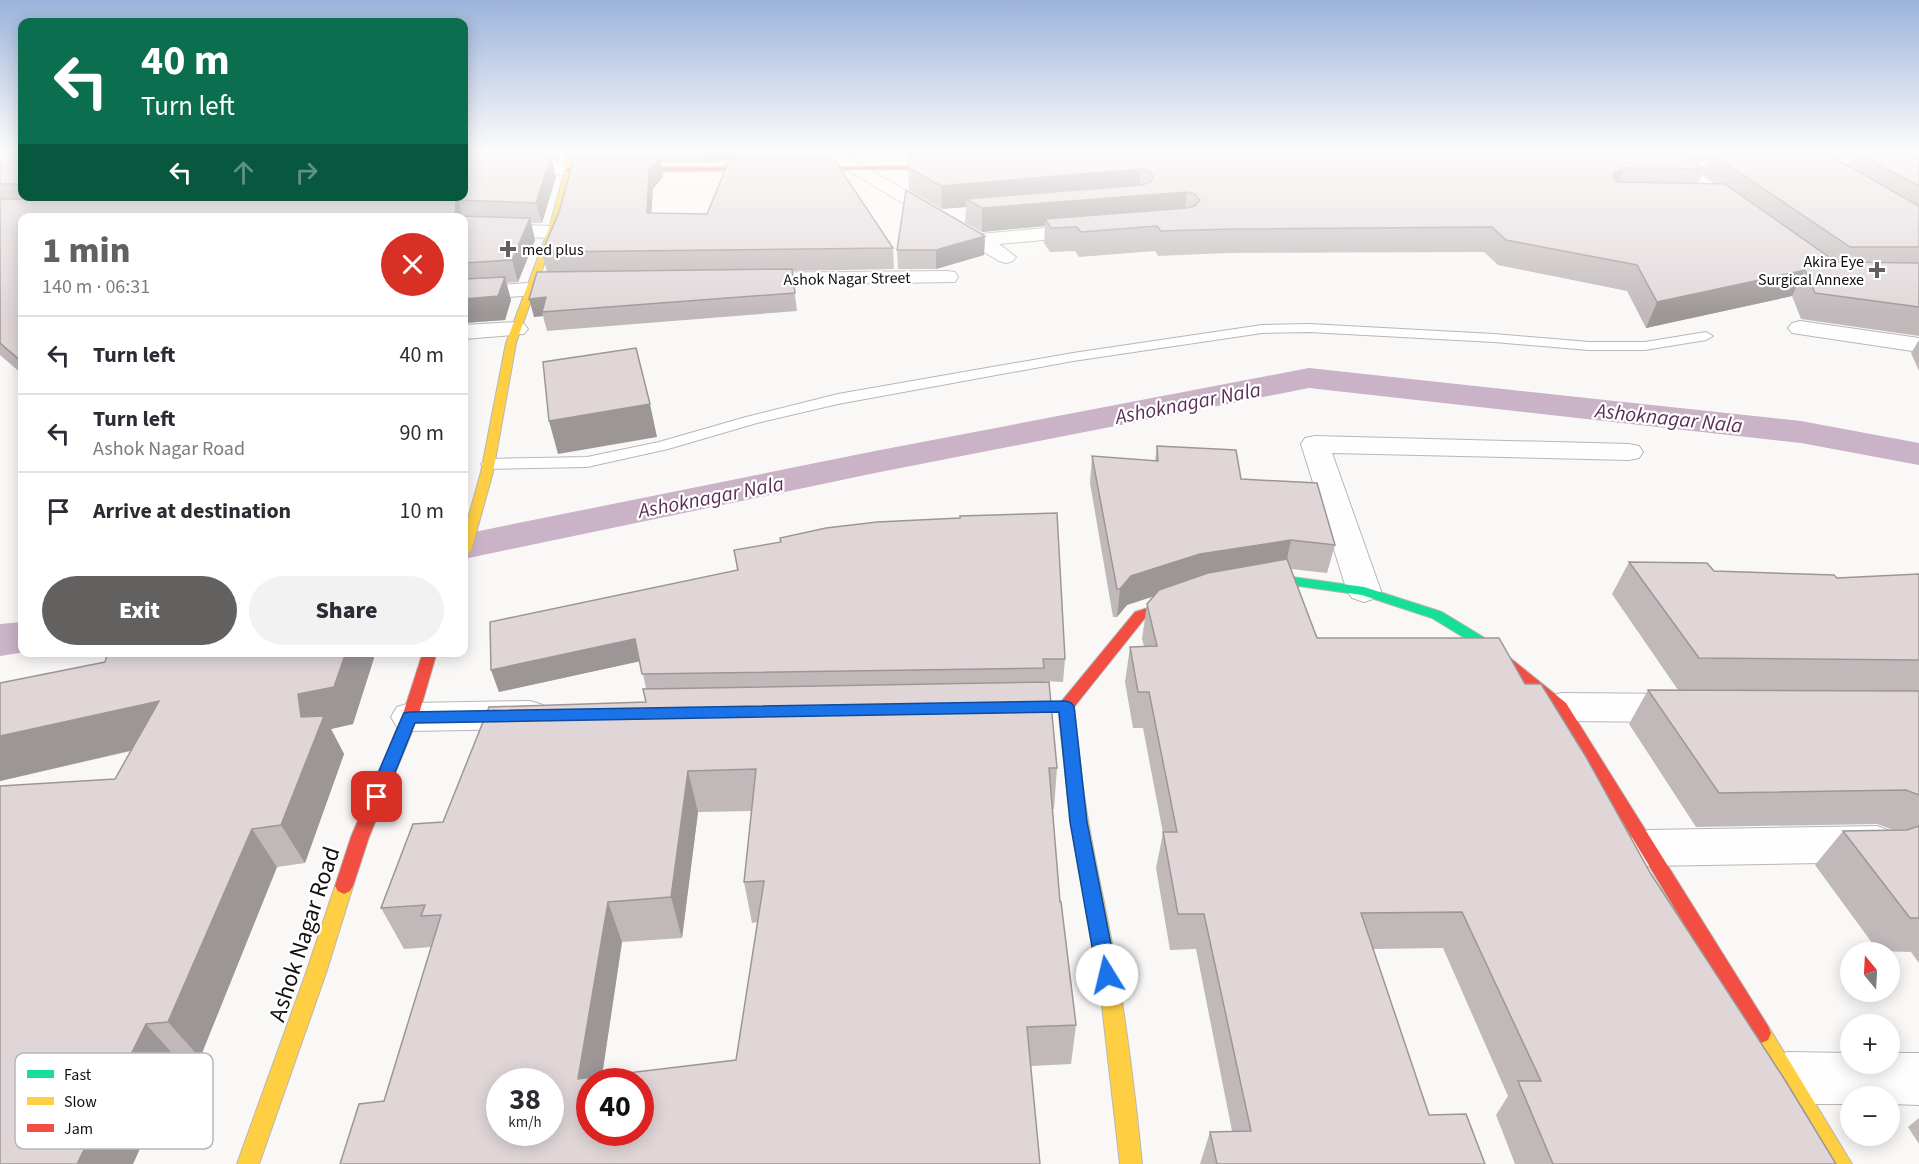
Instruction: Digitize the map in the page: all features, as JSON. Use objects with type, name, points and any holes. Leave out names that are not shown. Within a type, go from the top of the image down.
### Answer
[{"type":"street","points":[[468,538],[489,464],[514,335],[529,286],[552,232],[559,206]]},
{"type":"street","points":[[918,206],[1006,257]]},
{"type":"street","points":[[937,217],[971,213]]},
{"type":"street","points":[[979,240],[1110,228]]},
{"type":"street","points":[[468,229],[552,232]]},
{"type":"street","name":"Ashok Nagar Street","points":[[733,279],[947,277]]},
{"type":"street","points":[[468,294],[554,282]]},
{"type":"street","points":[[1800,328],[1919,345]]},
{"type":"street","points":[[468,332],[514,335]]},
{"type":"street","points":[[468,345],[514,335]]},
{"type":"street","points":[[1365,591],[1315,444],[1629,452]]},
{"type":"street","points":[[1240,588],[1285,580],[1365,591],[1437,615],[1478,640],[1561,707],[1841,1164]]},
{"type":"street","points":[[1131,1164],[1122,1066],[1100,930],[1078,822],[1048,707],[1140,615],[1206,594]]},
{"type":"street","name":"Ashok Nagar Road","points":[[248,1164],[316,973],[360,837],[410,717],[428,657]]},
{"type":"street","points":[[1561,707],[1716,708]]},
{"type":"street","points":[[410,717],[565,715]]},
{"type":"street","points":[[1648,849],[1876,844]]},
{"type":"street","points":[[1787,1078],[1919,1079]]},
{"type":"lane","points":[[489,464],[587,462],[663,446],[752,420],[838,399],[1073,357],[1262,329],[1332,329],[1589,346],[1645,346],[1706,336]]},
{"type":"building","points":[[0,206],[456,206],[455,213],[18,213],[18,359],[0,343]]},
{"type":"building","points":[[561,206],[647,206],[647,213],[707,214],[710,206],[865,206],[893,248],[542,252]]},
{"type":"building","points":[[904,206],[934,206],[985,236],[936,250],[897,250]]},
{"type":"building","points":[[1757,206],[1836,262],[1919,263],[1919,307],[1815,293],[1805,270],[1657,302],[1637,265],[1506,240],[1492,227],[1161,231],[1157,226],[1081,232],[1077,227],[1051,228],[1045,219],[1187,208]]},
{"type":"building","points":[[1790,206],[1919,206],[1919,247],[1850,247]]},
{"type":"building","points":[[468,216],[530,218],[512,260],[468,263]]},
{"type":"building","points":[[792,269],[795,293],[542,312],[546,297],[529,299],[537,272]]},
{"type":"building","points":[[505,277],[498,296],[468,299],[468,279]]},
{"type":"building","points":[[636,348],[650,404],[549,421],[543,362]]},
{"type":"building","points":[[1157,446],[1236,450],[1241,479],[1317,483],[1335,545],[1291,540],[1200,554],[1131,576],[1120,589],[1117,589],[1092,456],[1158,461]]},
{"type":"building","points":[[1057,513],[1065,659],[1043,659],[1044,668],[642,674],[635,639],[491,670],[490,622],[738,570],[734,550],[781,542],[780,538],[826,528],[877,522],[960,518],[960,516]]},
{"type":"building","points":[[1287,559],[1317,638],[1499,638],[1525,684],[1541,684],[1586,757],[1651,874],[1785,1080],[1836,1164],[1553,1164],[1518,1081],[1541,1081],[1462,912],[1361,913],[1429,1115],[1466,1114],[1485,1164],[1217,1164],[1210,1132],[1251,1131],[1204,914],[1178,914],[1163,832],[1177,832],[1149,692],[1138,692],[1130,647],[1157,646],[1147,604],[1159,590],[1208,573]]},
{"type":"building","points":[[1629,562],[1707,563],[1714,571],[1834,575],[1837,578],[1919,574],[1919,660],[1699,658]]},
{"type":"building","points":[[106,657],[344,657],[334,687],[298,694],[301,717],[324,716],[281,825],[252,829],[168,1022],[146,1024],[132,1053],[15,1053],[15,1149],[84,1149],[77,1164],[0,1164],[0,786],[115,779],[159,701],[0,736],[0,683],[105,662]]},
{"type":"building","points":[[1049,682],[1057,768],[1049,768],[1060,902],[1076,1025],[1027,1027],[1040,1164],[340,1164],[359,1104],[384,1101],[441,915],[421,916],[425,905],[381,908],[413,824],[443,822],[489,707],[646,702],[643,689]],"holes":[[[756,769],[744,882],[764,881],[736,1060],[654,1070],[654,1146],[576,1146],[576,1068],[580,1068],[608,902],[671,897],[688,771]]]},
{"type":"building","points":[[1648,690],[1919,691],[1919,795],[1906,790],[1719,793]]},
{"type":"building","points":[[1919,826],[1919,918],[1910,918],[1843,831],[1907,830]]},
{"type":"waterway","name":"Ashoknagar Nala","points":[[468,546],[875,462],[1309,378],[1801,432],[1919,454]]},
{"type":"waterway","name":"Ashoknagar Nala","points":[[0,640],[18,638]]},
{"type":"traffic: fast","points":[[1250,586],[1285,580],[1364,591],[1437,615],[1478,640],[1499,657]]},
{"type":"traffic: slow","points":[[468,539],[487,472],[511,343],[560,206]]},
{"type":"traffic: slow","points":[[1074,780],[1114,1017],[1131,1164]]},
{"type":"traffic: slow","points":[[248,1164],[316,973],[344,886]]},
{"type":"traffic: slow","points":[[1761,1033],[1841,1164]]},
{"type":"traffic: jam","points":[[1074,780],[1066,706],[1140,615],[1188,599]]},
{"type":"traffic: jam","points":[[344,886],[360,837],[410,717],[428,657]]},
{"type":"traffic: jam","points":[[1499,657],[1561,707],[1761,1033]]},
{"type":"place","name":"med plus","points":[[508,249]]},
{"type":"place","name":"Akira Eye Surgical Annexe","points":[[1877,270]]},
{"type":"route","points":[[377,797],[410,717],[1066,706],[1078,822],[1107,975]]}]
